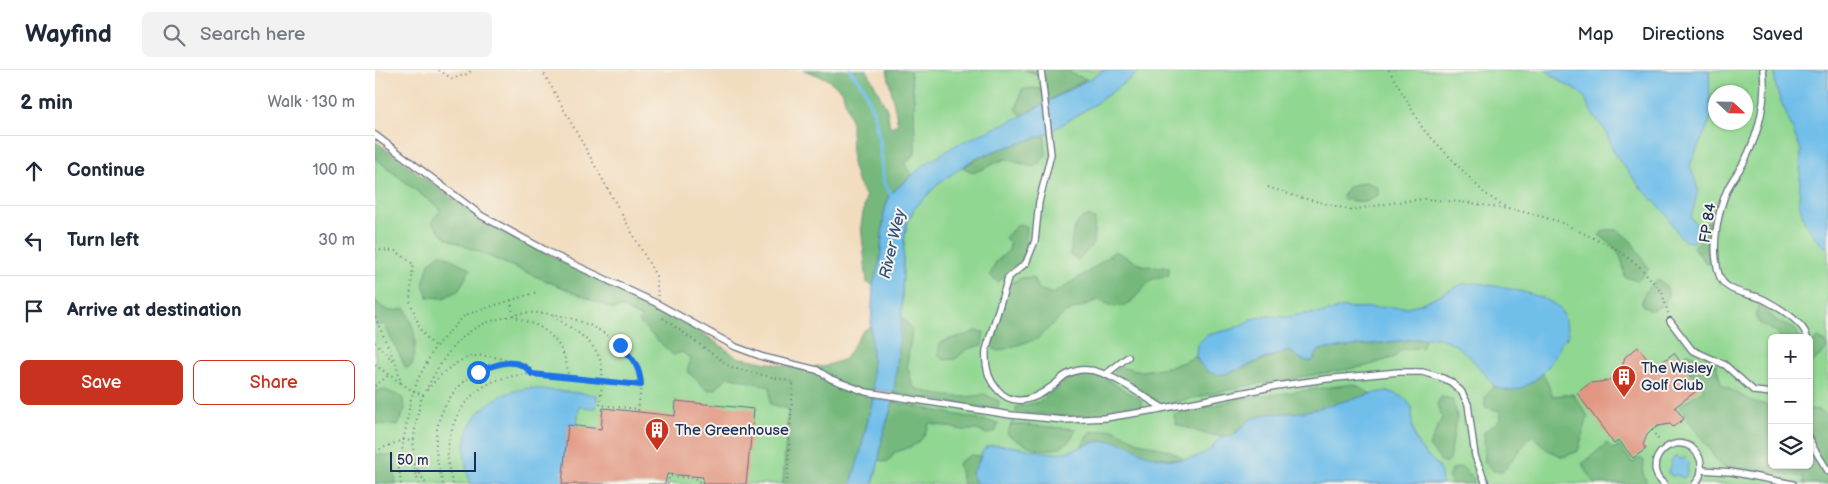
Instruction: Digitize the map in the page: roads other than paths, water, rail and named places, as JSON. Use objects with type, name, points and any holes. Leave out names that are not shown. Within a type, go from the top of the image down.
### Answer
[{"type":"lane","points":[[1041,70],[1051,154],[1039,202],[1032,253],[1026,263],[1008,278],[986,350],[985,361],[993,384],[1000,393],[1009,399],[1021,402],[1038,396],[1065,375],[1076,370],[1091,370],[1106,374],[1163,408]]},
{"type":"lane","name":"FP 84","points":[[1763,70],[1765,91],[1758,126],[1746,158],[1729,186],[1721,211],[1716,240],[1716,265],[1725,285],[1744,294],[1763,299],[1799,323],[1804,328],[1806,334]]},
{"type":"lane","points":[[375,135],[482,216],[554,255],[657,303],[736,347],[763,357],[817,370],[831,379],[866,392],[1011,415],[1064,420],[1105,418],[1275,386],[1326,379],[1399,372],[1421,372],[1440,376],[1451,382],[1461,391],[1468,404],[1475,456],[1486,484]]},
{"type":"lane","points":[[1670,321],[1692,350],[1725,365],[1747,387],[1755,391],[1768,393]]},
{"type":"lane","points":[[1106,374],[1128,357]]},
{"type":"lane","points":[[1660,483],[1655,471],[1657,456],[1664,448],[1680,444],[1689,446],[1701,460],[1702,470],[1695,484]]},
{"type":"lane","points":[[1813,446],[1828,471]]},
{"type":"lane","points":[[1702,470],[1731,472],[1793,484]]},
{"type":"water","name":"River Wey","points":[[1105,70],[1142,70],[1095,104],[1045,135],[974,159],[939,183],[914,209],[907,224],[904,241],[901,326],[894,393],[873,389],[871,326],[873,285],[880,261],[884,214],[889,195],[924,165],[956,145],[1022,116]]},
{"type":"water","points":[[1546,70],[1709,70],[1708,125],[1690,165],[1698,190],[1691,218],[1700,228],[1700,235],[1697,240],[1693,242],[1685,241],[1678,234],[1665,212],[1641,188],[1615,155],[1605,130],[1593,115],[1584,97]]},
{"type":"water","points":[[1775,70],[1828,70],[1828,249],[1818,241],[1805,223],[1799,203],[1801,150],[1778,94],[1775,83]]},
{"type":"water","points":[[1477,283],[1497,286],[1544,299],[1554,304],[1564,315],[1569,335],[1561,341],[1558,351],[1545,371],[1526,386],[1515,390],[1504,390],[1494,386],[1466,353],[1452,343],[1438,338],[1319,350],[1312,361],[1302,360],[1289,350],[1223,374],[1209,372],[1196,357],[1197,345],[1207,335],[1233,329],[1252,319],[1266,316],[1286,317],[1324,313],[1340,308],[1406,307],[1420,304],[1463,284]]},
{"type":"water","points":[[530,388],[597,395],[596,408],[579,407],[577,426],[562,484],[471,484],[466,466],[465,449],[468,434],[474,420],[483,408],[496,399],[512,392]]},
{"type":"water","points":[[1387,391],[1403,398],[1411,407],[1416,441],[1441,472],[1441,484],[977,484],[972,472],[983,450],[987,447],[1001,445],[1056,453],[1070,451],[1090,443],[1111,441],[1124,444],[1159,458],[1177,460],[1194,458],[1211,448],[1222,436],[1233,436],[1249,420],[1268,414],[1304,412]]},
{"type":"water","points":[[873,398],[893,402],[882,438],[873,484],[851,484],[860,454]]},
{"type":"water","points":[[1676,456],[1680,459],[1685,458],[1689,462],[1688,471],[1683,478],[1677,475],[1672,476],[1668,473],[1671,466],[1670,461]]},
{"type":"waterway","points":[[850,70],[863,86],[874,113],[880,143],[883,180],[893,198]]},
{"type":"place","name":"The Wisley Golf Club","points":[[1624,398]]},
{"type":"place","name":"The Greenhouse","points":[[657,451]]}]
